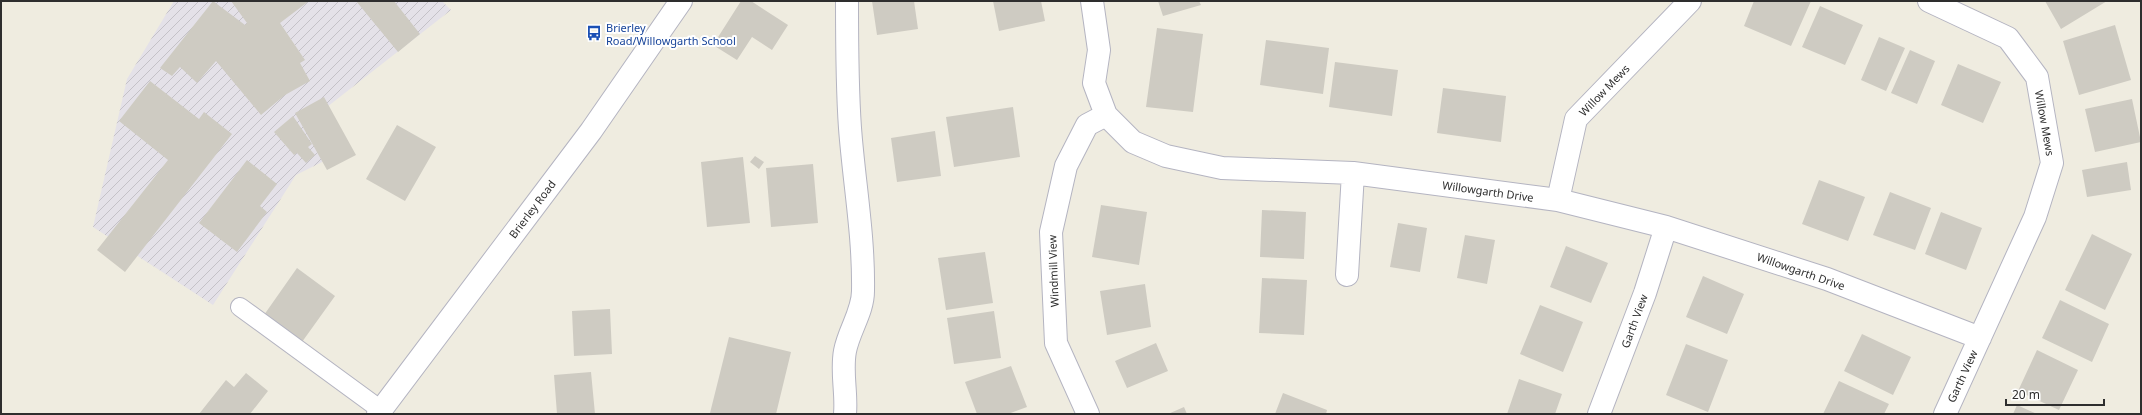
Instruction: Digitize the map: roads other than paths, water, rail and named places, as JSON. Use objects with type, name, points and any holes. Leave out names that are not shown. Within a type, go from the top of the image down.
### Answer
[{"type":"street","name":"Brierley Road","points":[[379,412],[591,131],[681,1]]},
{"type":"street","points":[[845,414],[846,396],[843,371],[845,350],[862,304],[863,291],[862,246],[850,126],[847,1]]},
{"type":"street","name":"Willowgarth Drive","points":[[1092,1],[1098,50],[1094,83],[1106,115],[1133,142],[1166,156],[1222,168],[1353,173],[1558,200],[1666,227],[1827,279],[1980,338]]},
{"type":"street","name":"Willow Mews","points":[[1558,200],[1576,119],[1690,1]]},
{"type":"street","name":"Willow Mews","points":[[1929,1],[2008,38],[2037,77],[2052,163],[2035,217],[1980,338]]},
{"type":"street","name":"Windmill View","points":[[1088,414],[1056,343],[1051,232],[1066,166],[1087,125],[1106,115]]},
{"type":"street","points":[[1347,275],[1353,173]]},
{"type":"street","name":"Garth View","points":[[1599,414],[1644,293],[1666,227]]},
{"type":"street","name":"Garth View","points":[[1945,414],[1980,338]]},
{"type":"lane","points":[[240,307],[379,412]]},
{"type":"place","name":"Brierley Road/Willowgarth School","points":[[594,33]]}]
